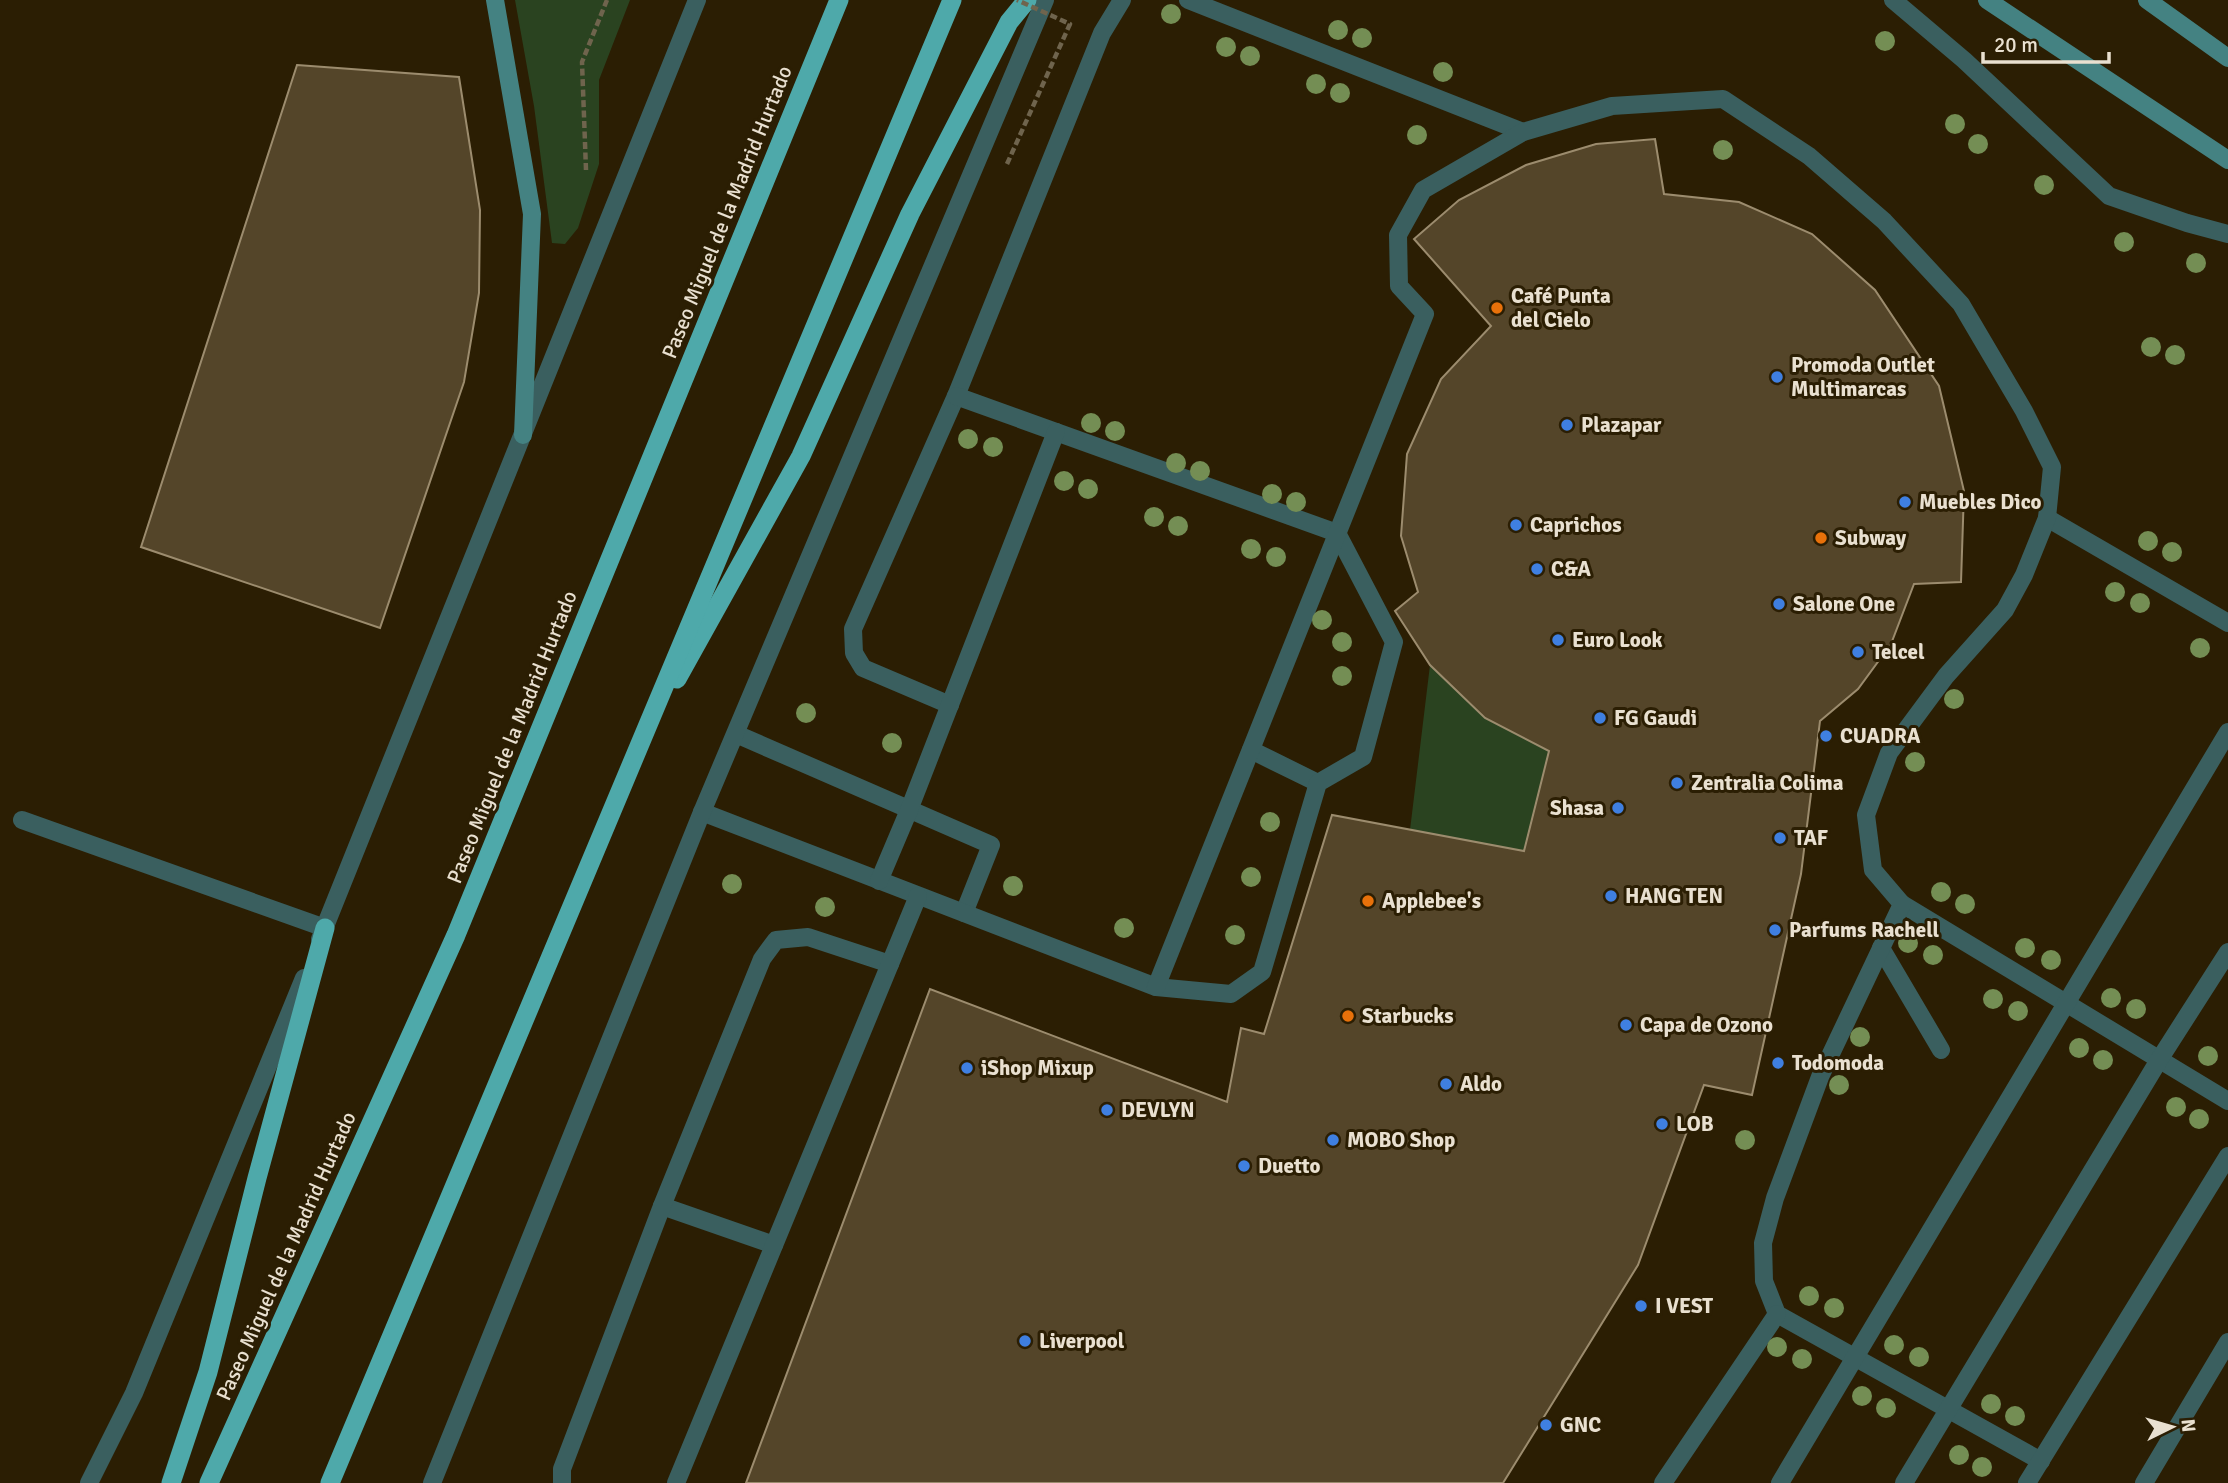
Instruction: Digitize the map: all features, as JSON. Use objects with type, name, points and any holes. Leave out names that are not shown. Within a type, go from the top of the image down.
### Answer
[{"type":"highway","name":"Paseo Miguel de la Madrid Hurtado","points":[[209,1483],[456,935],[839,0]]},
{"type":"highway","points":[[330,1483],[951,0]]},
{"type":"highway","points":[[628,769],[801,456],[910,214],[1009,22],[1027,0]]},
{"type":"highway","points":[[171,1483],[208,1372],[325,928]]},
{"type":"main road","points":[[495,0],[532,214],[523,435]]},
{"type":"main road","points":[[1987,0],[2228,160]]},
{"type":"main road","points":[[2147,0],[2228,58]]},
{"type":"street","points":[[89,1483],[134,1393],[325,928],[697,0]]},
{"type":"street","points":[[432,1483],[702,812],[1045,0]]},
{"type":"street","points":[[950,705],[863,668],[854,653],[853,629],[956,396],[1102,33],[1122,0]]},
{"type":"street","points":[[1188,0],[1523,132]]},
{"type":"street","points":[[1894,0],[1964,60],[2109,196],[2228,234]]},
{"type":"street","points":[[1156,987],[1425,314],[1399,286],[1398,234],[1423,190],[1523,132],[1612,106],[1723,99],[1809,156],[1884,221],[1961,304],[2024,411],[2052,467],[2047,518],[2024,575],[2005,610],[1946,676],[1889,753],[1866,816],[1872,870],[1902,904],[2228,1101]]},
{"type":"street","points":[[702,812],[1156,987],[1231,994],[1262,972],[1318,783],[1363,757],[1394,642],[1337,533],[956,396]]},
{"type":"street","points":[[878,881],[909,810],[1056,432]]},
{"type":"street","points":[[2047,518],[2228,623]]},
{"type":"street","points":[[1780,1483],[2228,732]]},
{"type":"street","points":[[736,734],[991,845],[964,913]]},
{"type":"street","points":[[1251,750],[1318,783]]},
{"type":"street","points":[[22,820],[325,928]]},
{"type":"street","points":[[676,1483],[918,896]]},
{"type":"street","points":[[1902,904],[1820,1077],[1775,1198],[1763,1243],[1764,1282],[1777,1314],[2041,1461]]},
{"type":"street","points":[[562,1483],[562,1469],[662,1206],[762,960],[776,940],[808,937],[890,964]]},
{"type":"street","points":[[1881,948],[1941,1050]]},
{"type":"street","points":[[1904,1483],[2159,1060],[2228,952]]},
{"type":"street","points":[[2027,1483],[2228,1156]]},
{"type":"street","points":[[662,1206],[774,1245]]},
{"type":"street","points":[[1663,1483],[1777,1314]]},
{"type":"street","points":[[2144,1483],[2228,1342]]},
{"type":"path","points":[[586,170],[582,62],[607,0]]},
{"type":"path","points":[[1007,164],[1070,24],[1017,0]]},
{"type":"green space","points":[[515,0],[630,0],[599,80],[599,164],[578,228],[565,244],[552,243],[534,106]]},
{"type":"green space","points":[[1430,665],[1485,718],[1549,751],[1524,851],[1410,830]]},
{"type":"building","points":[[297,65],[459,77],[480,210],[479,293],[464,382],[380,628],[141,547]]},
{"type":"building","name":"Zentralia Colima","points":[[1655,139],[1664,194],[1739,202],[1812,234],[1875,290],[1939,386],[1964,491],[1961,582],[1914,584],[1891,644],[1858,689],[1820,721],[1801,874],[1752,1095],[1704,1085],[1638,1265],[1503,1483],[746,1483],[930,989],[1227,1102],[1241,1028],[1264,1034],[1332,815],[1524,851],[1549,751],[1485,718],[1430,665],[1395,611],[1418,592],[1401,536],[1407,454],[1441,379],[1491,326],[1414,239],[1459,200],[1526,165],[1596,144]]},
{"type":"place","name":"Café Punta del Cielo","points":[[1497,308]]},
{"type":"place","name":"Promoda Outlet Multimarcas","points":[[1777,377]]},
{"type":"place","name":"Plazapar","points":[[1567,425]]},
{"type":"place","name":"Muebles Dico","points":[[1905,502]]},
{"type":"place","name":"Caprichos","points":[[1516,525]]},
{"type":"place","name":"Subway","points":[[1821,538]]},
{"type":"place","name":"C&A","points":[[1537,569]]},
{"type":"place","name":"Salone One","points":[[1779,604]]},
{"type":"place","name":"Euro Look","points":[[1558,640]]},
{"type":"place","name":"Telcel","points":[[1858,652]]},
{"type":"place","name":"FG Gaudi","points":[[1600,718]]},
{"type":"place","name":"CUADRA","points":[[1826,736]]},
{"type":"place","name":"Zentralia Colima","points":[[1677,783]]},
{"type":"place","name":"Shasa","points":[[1618,808]]},
{"type":"place","name":"TAF","points":[[1780,838]]},
{"type":"place","name":"HANG TEN","points":[[1611,896]]},
{"type":"place","name":"Applebee's","points":[[1368,901]]},
{"type":"place","name":"Parfums Rachell","points":[[1775,930]]},
{"type":"place","name":"Starbucks","points":[[1348,1016]]},
{"type":"place","name":"Capa de Ozono","points":[[1626,1025]]},
{"type":"place","name":"Todomoda","points":[[1778,1063]]},
{"type":"place","name":"iShop Mixup","points":[[967,1068]]},
{"type":"place","name":"Aldo","points":[[1446,1084]]},
{"type":"place","name":"DEVLYN","points":[[1107,1110]]},
{"type":"place","name":"LOB","points":[[1662,1124]]},
{"type":"place","name":"MOBO Shop","points":[[1333,1140]]},
{"type":"place","name":"Duetto","points":[[1244,1166]]},
{"type":"place","name":"I VEST","points":[[1641,1306]]},
{"type":"place","name":"Liverpool","points":[[1025,1341]]},
{"type":"place","name":"GNC","points":[[1546,1425]]}]
